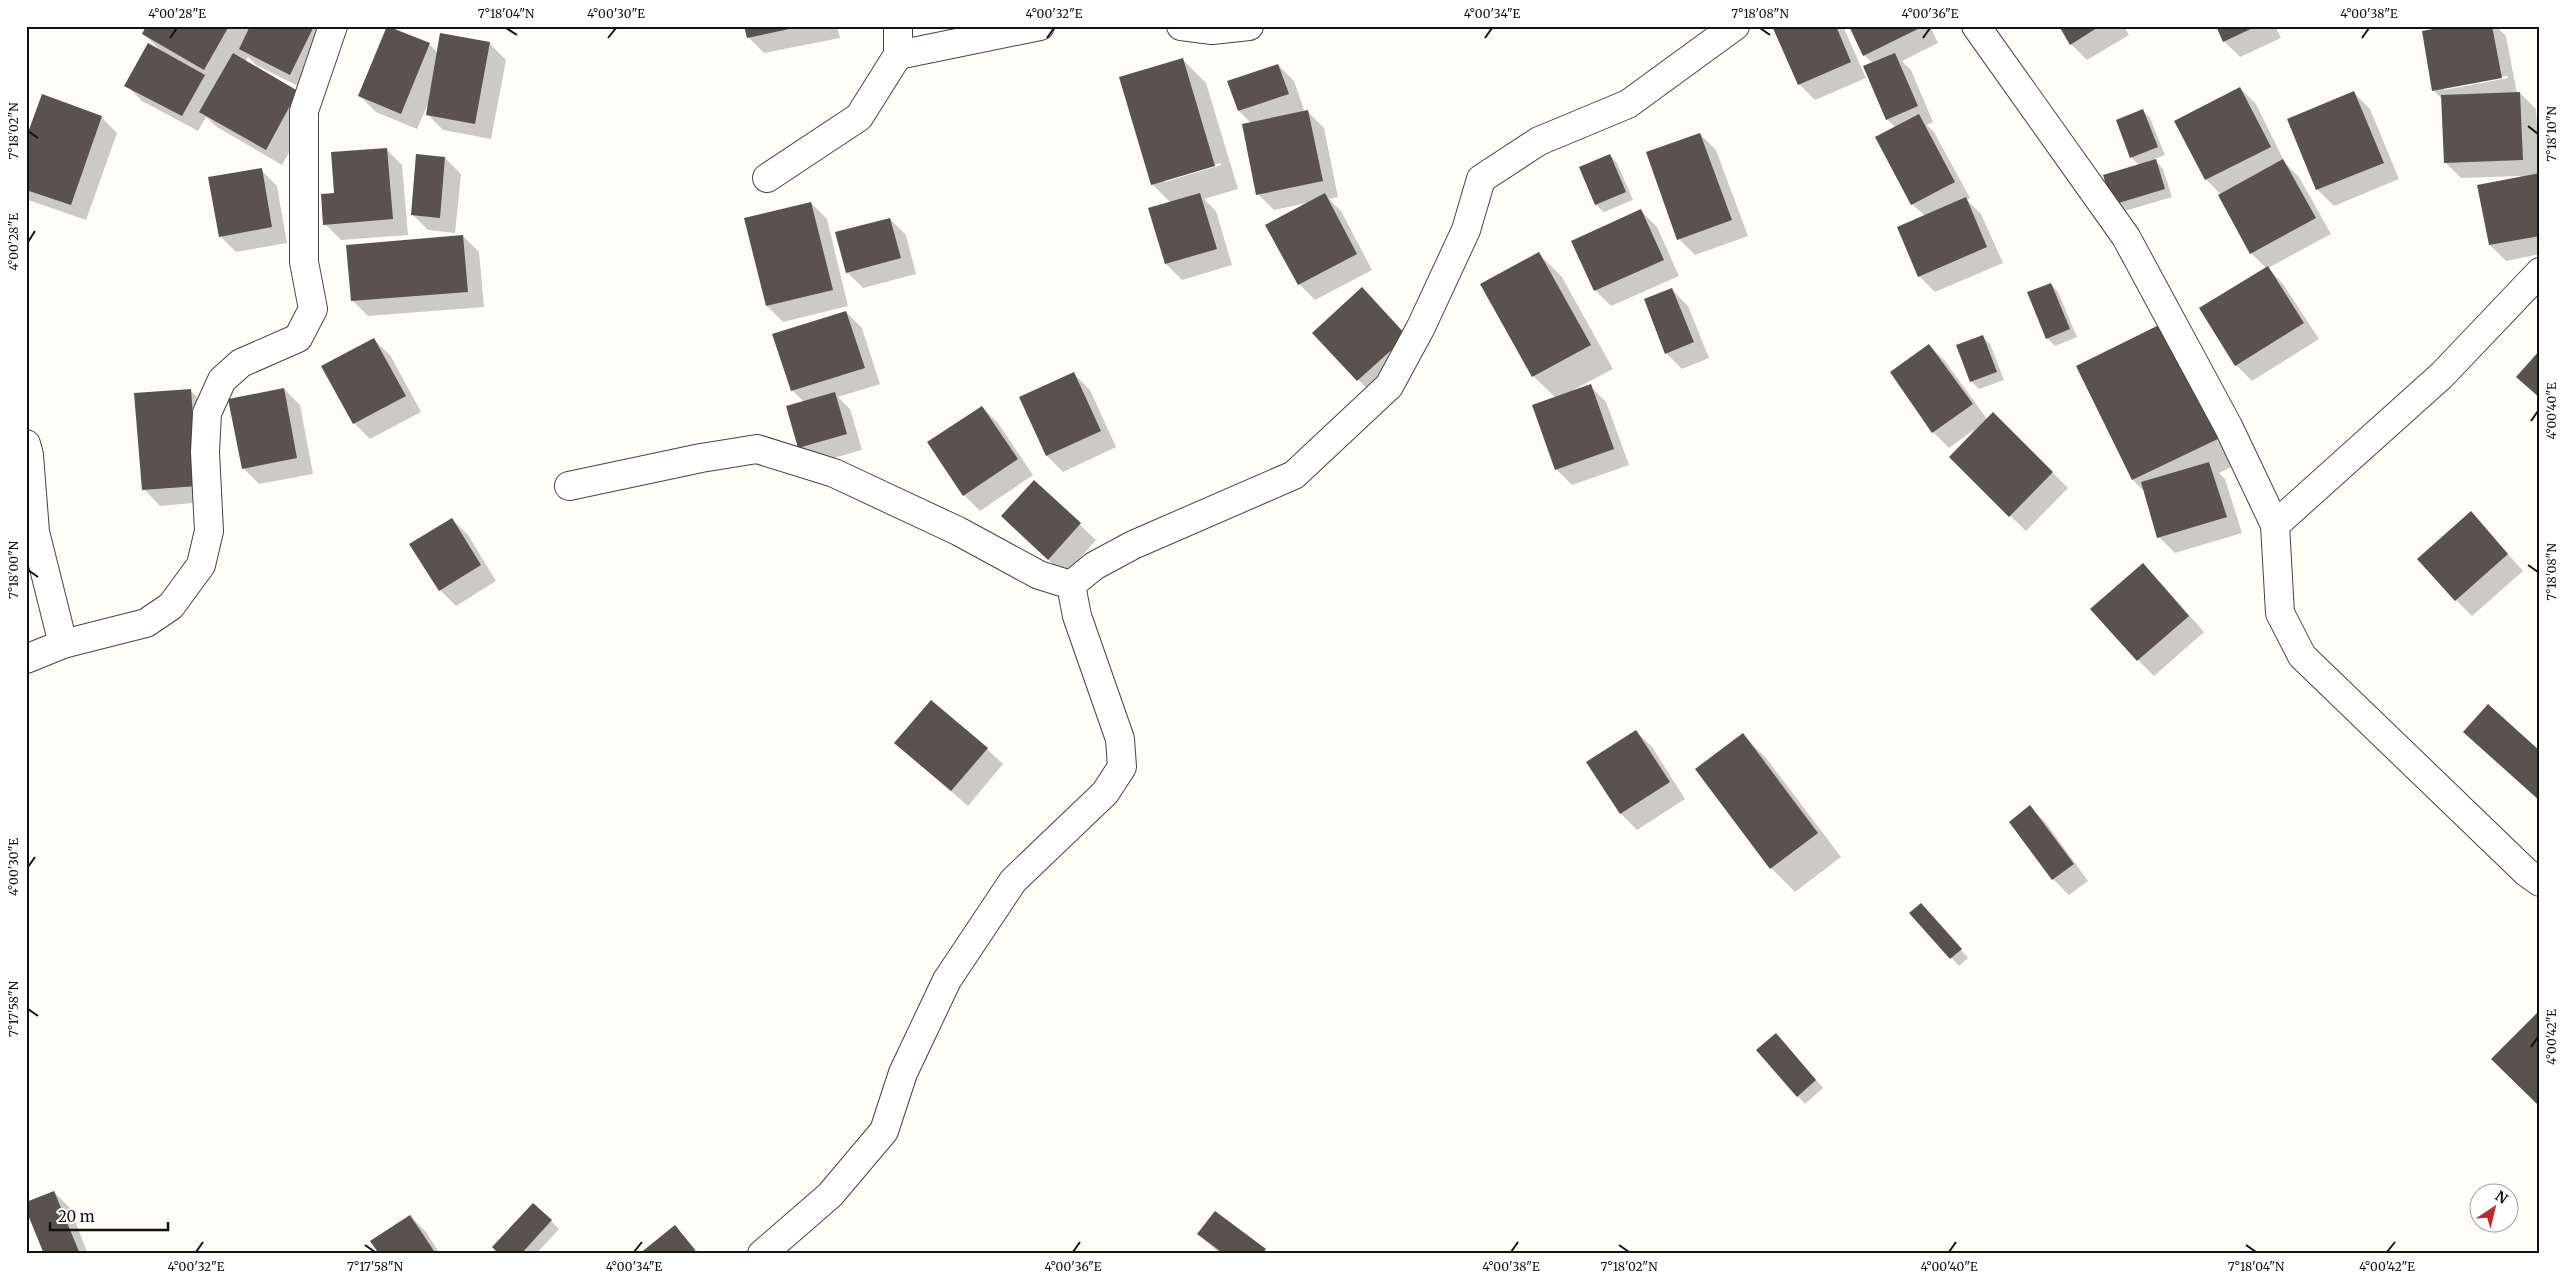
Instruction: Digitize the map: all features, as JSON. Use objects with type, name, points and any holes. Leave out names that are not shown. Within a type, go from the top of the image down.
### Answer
[{"type":"street","points":[[26,659],[63,644],[146,623],[171,606],[201,565],[208,531],[205,452],[207,413],[222,380],[241,363],[298,338],[312,309],[304,262],[304,111],[333,26]]},
{"type":"street","points":[[767,178],[859,116],[898,55],[898,26]]},
{"type":"street","points":[[898,55],[1040,26]]},
{"type":"street","points":[[1181,26],[1212,30],[1249,26]]},
{"type":"street","points":[[1071,585],[1094,566],[1134,545],[1294,475],[1389,386],[1421,327],[1466,230],[1481,179],[1539,141],[1628,104],[1735,26]]},
{"type":"street","points":[[1976,26],[2126,237],[2228,426],[2275,525],[2280,613],[2302,656],[2526,872],[2540,882]]},
{"type":"street","points":[[2275,525],[2442,375],[2540,272]]},
{"type":"street","points":[[26,444],[30,455],[35,532],[63,644]]},
{"type":"street","points":[[569,486],[701,458],[757,449],[834,472],[958,531],[1039,575],[1071,585]]},
{"type":"street","points":[[762,1254],[830,1195],[884,1131],[903,1073],[947,980],[1013,881],[1105,793],[1122,768],[1120,740],[1077,616],[1071,585]]},
{"type":"building","points":[[146,26],[229,26],[204,70],[142,34]]},
{"type":"building","points":[[250,26],[314,26],[290,75],[239,49]]},
{"type":"building","points":[[387,26],[430,43],[401,114],[358,96]]},
{"type":"building","points":[[744,26],[799,26],[799,27],[747,38]]},
{"type":"building","points":[[1772,26],[1836,26],[1851,62],[1798,85]]},
{"type":"building","points":[[1849,26],[1924,26],[1863,56]]},
{"type":"building","points":[[2059,26],[2100,26],[2070,45]]},
{"type":"building","points":[[2216,26],[2257,26],[2223,42]]},
{"type":"building","points":[[2449,26],[2492,26],[2502,78],[2432,91],[2422,31]]},
{"type":"building","points":[[440,33],[490,42],[475,124],[426,115]]},
{"type":"building","points":[[148,43],[205,75],[182,116],[124,86]]},
{"type":"building","points":[[233,53],[298,91],[266,150],[199,112]]},
{"type":"building","points":[[1895,53],[1918,106],[1886,120],[1863,66]]},
{"type":"building","points":[[1183,58],[1215,166],[1151,185],[1119,77]]},
{"type":"building","points":[[1278,64],[1289,94],[1238,111],[1227,81]]},
{"type":"building","points":[[2240,87],[2271,147],[2205,180],[2174,121]]},
{"type":"building","points":[[2354,91],[2384,163],[2316,190],[2287,119]]},
{"type":"building","points":[[2520,92],[2523,160],[2444,163],[2441,95]]},
{"type":"building","points":[[42,94],[102,116],[71,205],[26,190],[26,138]]},
{"type":"building","points":[[2143,109],[2158,147],[2130,158],[2116,120]]},
{"type":"building","points":[[1308,110],[1323,181],[1256,195],[1242,124]]},
{"type":"building","points":[[1919,114],[1955,182],[1911,205],[1875,137]]},
{"type":"building","points":[[1700,133],[1732,220],[1677,240],[1646,152]]},
{"type":"building","points":[[387,148],[393,219],[323,225],[321,194],[334,193],[331,152]]},
{"type":"building","points":[[416,154],[445,157],[440,218],[411,215]]},
{"type":"building","points":[[1610,154],[1626,192],[1595,205],[1579,167]]},
{"type":"building","points":[[2156,159],[2165,189],[2112,205],[2103,175]]},
{"type":"building","points":[[2283,159],[2316,218],[2250,254],[2218,195]]},
{"type":"building","points":[[262,168],[272,227],[219,237],[208,177]]},
{"type":"building","points":[[2540,173],[2540,236],[2489,245],[2477,185]]},
{"type":"building","points":[[1200,193],[1217,249],[1165,264],[1148,208]]},
{"type":"building","points":[[1325,193],[1357,254],[1298,285],[1265,225]]},
{"type":"building","points":[[1966,197],[1987,247],[1918,277],[1897,227]]},
{"type":"building","points":[[811,202],[833,290],[766,306],[744,218]]},
{"type":"building","points":[[1641,209],[1664,260],[1594,291],[1571,241]]},
{"type":"building","points":[[890,218],[901,258],[846,273],[835,232]]},
{"type":"building","points":[[463,235],[468,292],[351,301],[346,245]]},
{"type":"building","points":[[1539,252],[1591,345],[1532,377],[1480,284]]},
{"type":"building","points":[[2268,266],[2304,323],[2235,366],[2199,308]]},
{"type":"building","points":[[2051,283],[2070,329],[2046,339],[2027,292]]},
{"type":"building","points":[[1362,287],[1407,336],[1357,381],[1312,333]]},
{"type":"building","points":[[1672,288],[1694,342],[1665,354],[1644,299]]},
{"type":"building","points":[[846,311],[865,368],[791,391],[772,334]]},
{"type":"building","points":[[2163,323],[2220,438],[2132,480],[2076,366]]},
{"type":"building","points":[[1983,335],[1997,372],[1970,382],[1956,345]]},
{"type":"building","points":[[374,338],[406,396],[353,424],[321,366]]},
{"type":"building","points":[[1929,344],[1973,404],[1932,433],[1890,372]]},
{"type":"building","points":[[2540,350],[2540,398],[2516,377]]},
{"type":"building","points":[[1074,372],[1101,431],[1046,456],[1019,397]]},
{"type":"building","points":[[1591,384],[1614,449],[1555,470],[1532,405]]},
{"type":"building","points":[[284,388],[297,458],[242,469],[228,399]]},
{"type":"building","points":[[191,389],[198,486],[142,490],[134,393]]},
{"type":"building","points":[[835,392],[847,434],[798,448],[786,406]]},
{"type":"building","points":[[982,406],[1018,459],[963,496],[927,442]]},
{"type":"building","points":[[1993,412],[2053,472],[2009,517],[1949,457]]},
{"type":"building","points":[[2209,462],[2227,517],[2157,538],[2141,482]]},
{"type":"building","points":[[1034,480],[1081,523],[1048,560],[1001,516]]},
{"type":"building","points":[[2471,511],[2508,554],[2455,601],[2417,559]]},
{"type":"building","points":[[452,518],[481,565],[439,591],[409,544]]},
{"type":"building","points":[[2143,563],[2189,616],[2137,661],[2090,609]]},
{"type":"building","points":[[931,700],[988,748],[951,791],[894,743]]},
{"type":"building","points":[[2488,704],[2540,751],[2540,801],[2463,732]]},
{"type":"building","points":[[1636,730],[1670,782],[1620,814],[1586,762]]},
{"type":"building","points":[[1743,733],[1818,833],[1770,869],[1695,769]]},
{"type":"building","points":[[2030,805],[2074,864],[2052,880],[2009,822]]},
{"type":"building","points":[[1921,903],[1962,949],[1950,959],[1909,913]]},
{"type":"building","points":[[2540,1010],[2540,1104],[2538,1105],[2491,1059]]},
{"type":"building","points":[[1776,1033],[1816,1080],[1797,1097],[1756,1050]]},
{"type":"building","points":[[54,1191],[80,1254],[44,1254],[26,1210],[26,1202]]},
{"type":"building","points":[[533,1203],[552,1220],[521,1254],[499,1254],[492,1247]]},
{"type":"building","points":[[1215,1211],[1266,1249],[1262,1254],[1224,1254],[1197,1234]]},
{"type":"building","points":[[410,1215],[436,1254],[379,1254],[370,1241]]},
{"type":"building","points":[[675,1225],[695,1250],[690,1254],[639,1254]]}]
